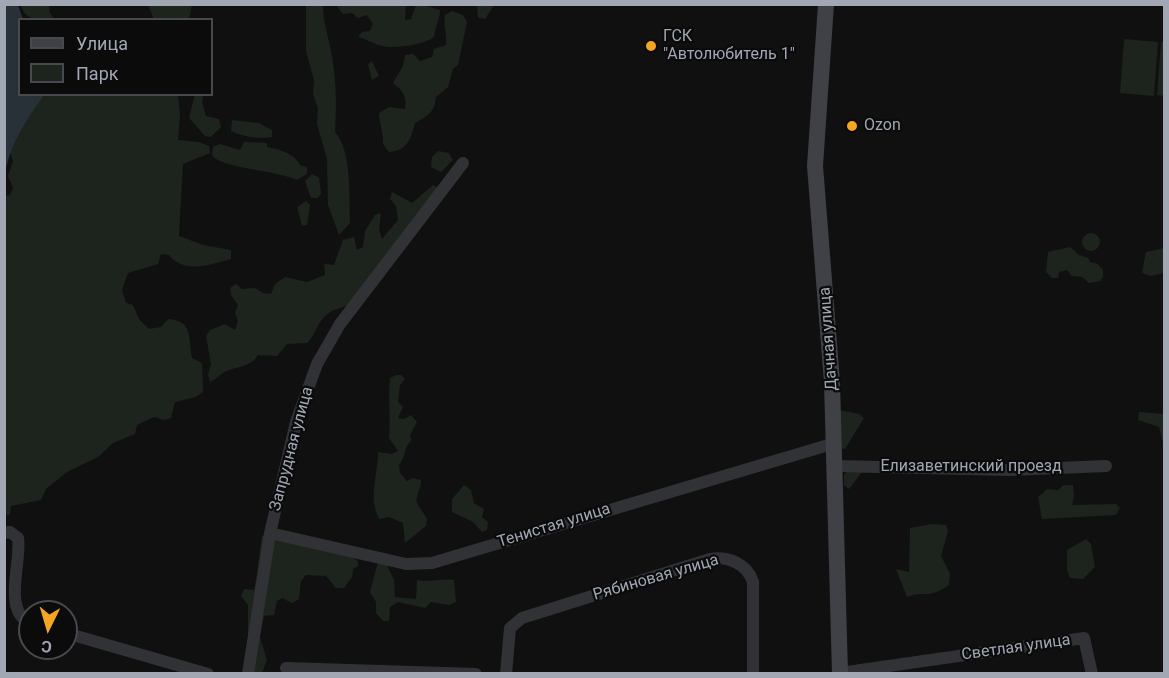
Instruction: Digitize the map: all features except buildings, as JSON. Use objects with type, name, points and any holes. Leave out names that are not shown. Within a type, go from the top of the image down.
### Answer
[{"type":"street","name":"Дачная улица","points":[[826,4],[815,166],[825,274],[835,443],[836,610],[840,673]]},
{"type":"street","name":"Запрудная улица","points":[[248,674],[270,533],[296,422],[317,364],[340,324],[463,163]]},
{"type":"street","name":"Тенистая улица","points":[[270,533],[406,564],[432,563],[835,443]]},
{"type":"street","name":"Елизаветинский проезд","points":[[836,466],[1010,470],[1106,466]]},
{"type":"street","points":[[4,533],[10,532],[18,538],[16,603],[18,609]]},
{"type":"street","name":"Рябиновая улица","points":[[506,674],[507,637],[510,628],[522,618],[710,559],[724,557],[749,573],[753,582],[753,674]]},
{"type":"street","points":[[78,636],[208,674]]},
{"type":"street","name":"Светлая улица","points":[[840,673],[1084,638],[1092,674]]},
{"type":"street","points":[[286,668],[476,674]]},
{"type":"green space","points":[[192,4],[189,18],[154,18],[148,5]]},
{"type":"green space","points":[[494,4],[485,19],[478,18],[477,5]]},
{"type":"green space","points":[[21,5],[50,5],[49,11],[53,18],[29,17]]},
{"type":"green space","points":[[306,5],[323,5],[324,21],[334,67],[335,132],[347,162],[349,188],[350,223],[339,235],[328,205],[327,159],[317,124],[318,108],[313,94],[314,80],[306,51]]},
{"type":"green space","points":[[336,5],[406,5],[405,20],[411,19],[416,5],[440,10],[434,37],[416,44],[387,47],[358,37],[362,32],[370,31],[373,24],[367,15],[358,18],[352,13],[343,14]]},
{"type":"green space","points":[[452,11],[463,15],[467,22],[458,65],[453,69],[448,87],[436,97],[432,110],[415,123],[412,134],[404,147],[389,152],[383,144],[379,113],[389,107],[405,109],[404,94],[393,83],[403,66],[405,55],[413,54],[420,61],[432,57],[434,49],[446,45],[445,15]]},
{"type":"green space","points":[[1124,39],[1158,42],[1154,96],[1120,93]]},
{"type":"green space","points":[[1161,42],[1164,42],[1164,96],[1157,95]]},
{"type":"green space","points":[[372,61],[379,76],[372,80],[368,64]]},
{"type":"green space","points":[[40,96],[178,96],[180,114],[178,140],[199,142],[209,146],[210,153],[183,164],[179,236],[203,245],[231,250],[231,259],[206,265],[189,266],[175,261],[169,255],[161,254],[158,264],[128,273],[122,290],[126,303],[133,305],[139,319],[149,329],[161,327],[168,319],[176,320],[186,327],[190,337],[192,358],[202,363],[203,392],[196,397],[175,402],[171,418],[164,420],[154,417],[137,425],[135,434],[113,443],[98,457],[67,472],[46,489],[41,500],[11,506],[10,514],[5,516],[4,196],[10,195],[13,188],[8,176],[13,161],[11,143],[24,118]]},
{"type":"green space","points":[[194,96],[203,96],[206,116],[219,119],[221,127],[211,137],[205,136],[189,118]]},
{"type":"green space","points":[[232,120],[259,123],[272,130],[272,137],[251,137],[235,133],[231,131]]},
{"type":"green space","points":[[244,142],[267,143],[267,147],[286,153],[300,165],[307,167],[307,174],[297,180],[226,163],[212,155],[213,147],[220,144],[240,150]]},
{"type":"green space","points":[[438,151],[449,153],[453,160],[441,172],[431,167],[432,157]]},
{"type":"green space","points":[[312,174],[319,178],[321,194],[317,198],[311,198],[305,181]]},
{"type":"green space","points":[[433,185],[439,189],[351,303],[325,316],[307,343],[287,344],[277,356],[258,355],[251,362],[227,371],[210,382],[208,374],[211,364],[206,336],[210,330],[225,324],[235,330],[238,321],[235,312],[238,305],[231,295],[230,288],[236,284],[242,289],[255,288],[263,293],[271,294],[275,284],[285,277],[307,282],[325,275],[324,264],[334,265],[343,240],[354,237],[357,250],[363,247],[365,231],[375,215],[381,213],[379,230],[382,239],[398,220],[396,206],[390,199],[392,192],[412,203]]},
{"type":"green space","points":[[306,201],[310,205],[307,225],[302,226],[297,207]]},
{"type":"green space","points":[[1091,233],[1097,236],[1100,242],[1097,248],[1091,251],[1085,248],[1082,242],[1085,236]]},
{"type":"green space","points":[[1070,247],[1079,255],[1088,258],[1090,262],[1098,264],[1103,270],[1103,277],[1100,281],[1089,283],[1082,277],[1072,276],[1067,270],[1059,272],[1058,278],[1052,278],[1046,272],[1048,252]]},
{"type":"green space","points":[[1164,248],[1164,273],[1151,276],[1142,273],[1146,252]]},
{"type":"green space","points":[[401,375],[405,379],[400,385],[398,402],[403,407],[398,418],[404,419],[411,415],[417,422],[410,435],[411,441],[399,465],[400,473],[407,481],[413,478],[421,480],[417,502],[427,519],[426,526],[405,543],[403,523],[389,517],[379,519],[374,502],[378,452],[392,454],[398,451],[389,438],[390,378]]},
{"type":"green space","points":[[840,410],[859,414],[864,418],[845,449],[840,448]]},
{"type":"green space","points":[[1139,412],[1164,414],[1164,447],[1159,427],[1138,420]]},
{"type":"green space","points":[[847,472],[862,472],[849,489],[844,485],[844,475]]},
{"type":"green space","points":[[464,485],[471,490],[474,503],[484,509],[482,517],[488,522],[487,530],[482,532],[473,522],[452,512],[452,499]]},
{"type":"green space","points":[[1064,485],[1073,485],[1072,505],[1116,504],[1120,508],[1116,515],[1042,519],[1038,497],[1047,489],[1058,490]]},
{"type":"green space","points":[[932,524],[946,525],[948,531],[941,556],[950,574],[949,585],[931,594],[907,597],[896,569],[909,572],[910,528]]},
{"type":"green space","points":[[270,533],[352,557],[358,561],[358,566],[353,569],[352,577],[344,588],[336,588],[326,576],[306,575],[301,581],[299,599],[292,603],[282,598],[277,601],[274,615],[264,616],[260,637],[267,660],[262,673],[251,673],[252,650],[248,636],[248,605],[241,596],[244,589],[254,590],[262,536]]},
{"type":"green space","points":[[1086,539],[1091,544],[1095,567],[1083,579],[1070,578],[1067,570],[1067,550]]},
{"type":"green space","points":[[378,562],[386,563],[394,580],[395,597],[416,599],[417,580],[454,580],[456,602],[449,605],[431,602],[425,608],[398,602],[390,607],[389,621],[383,621],[376,613],[376,602],[370,592]]},
{"type":"shaded area","points":[[5,4],[18,5],[23,18],[18,18],[18,96],[43,96],[20,131],[5,172]]},
{"type":"place","name":"ГСК \"Автолюбитель 1\"","points":[[651,46]]},
{"type":"place","name":"Ozon","points":[[852,126]]}]
